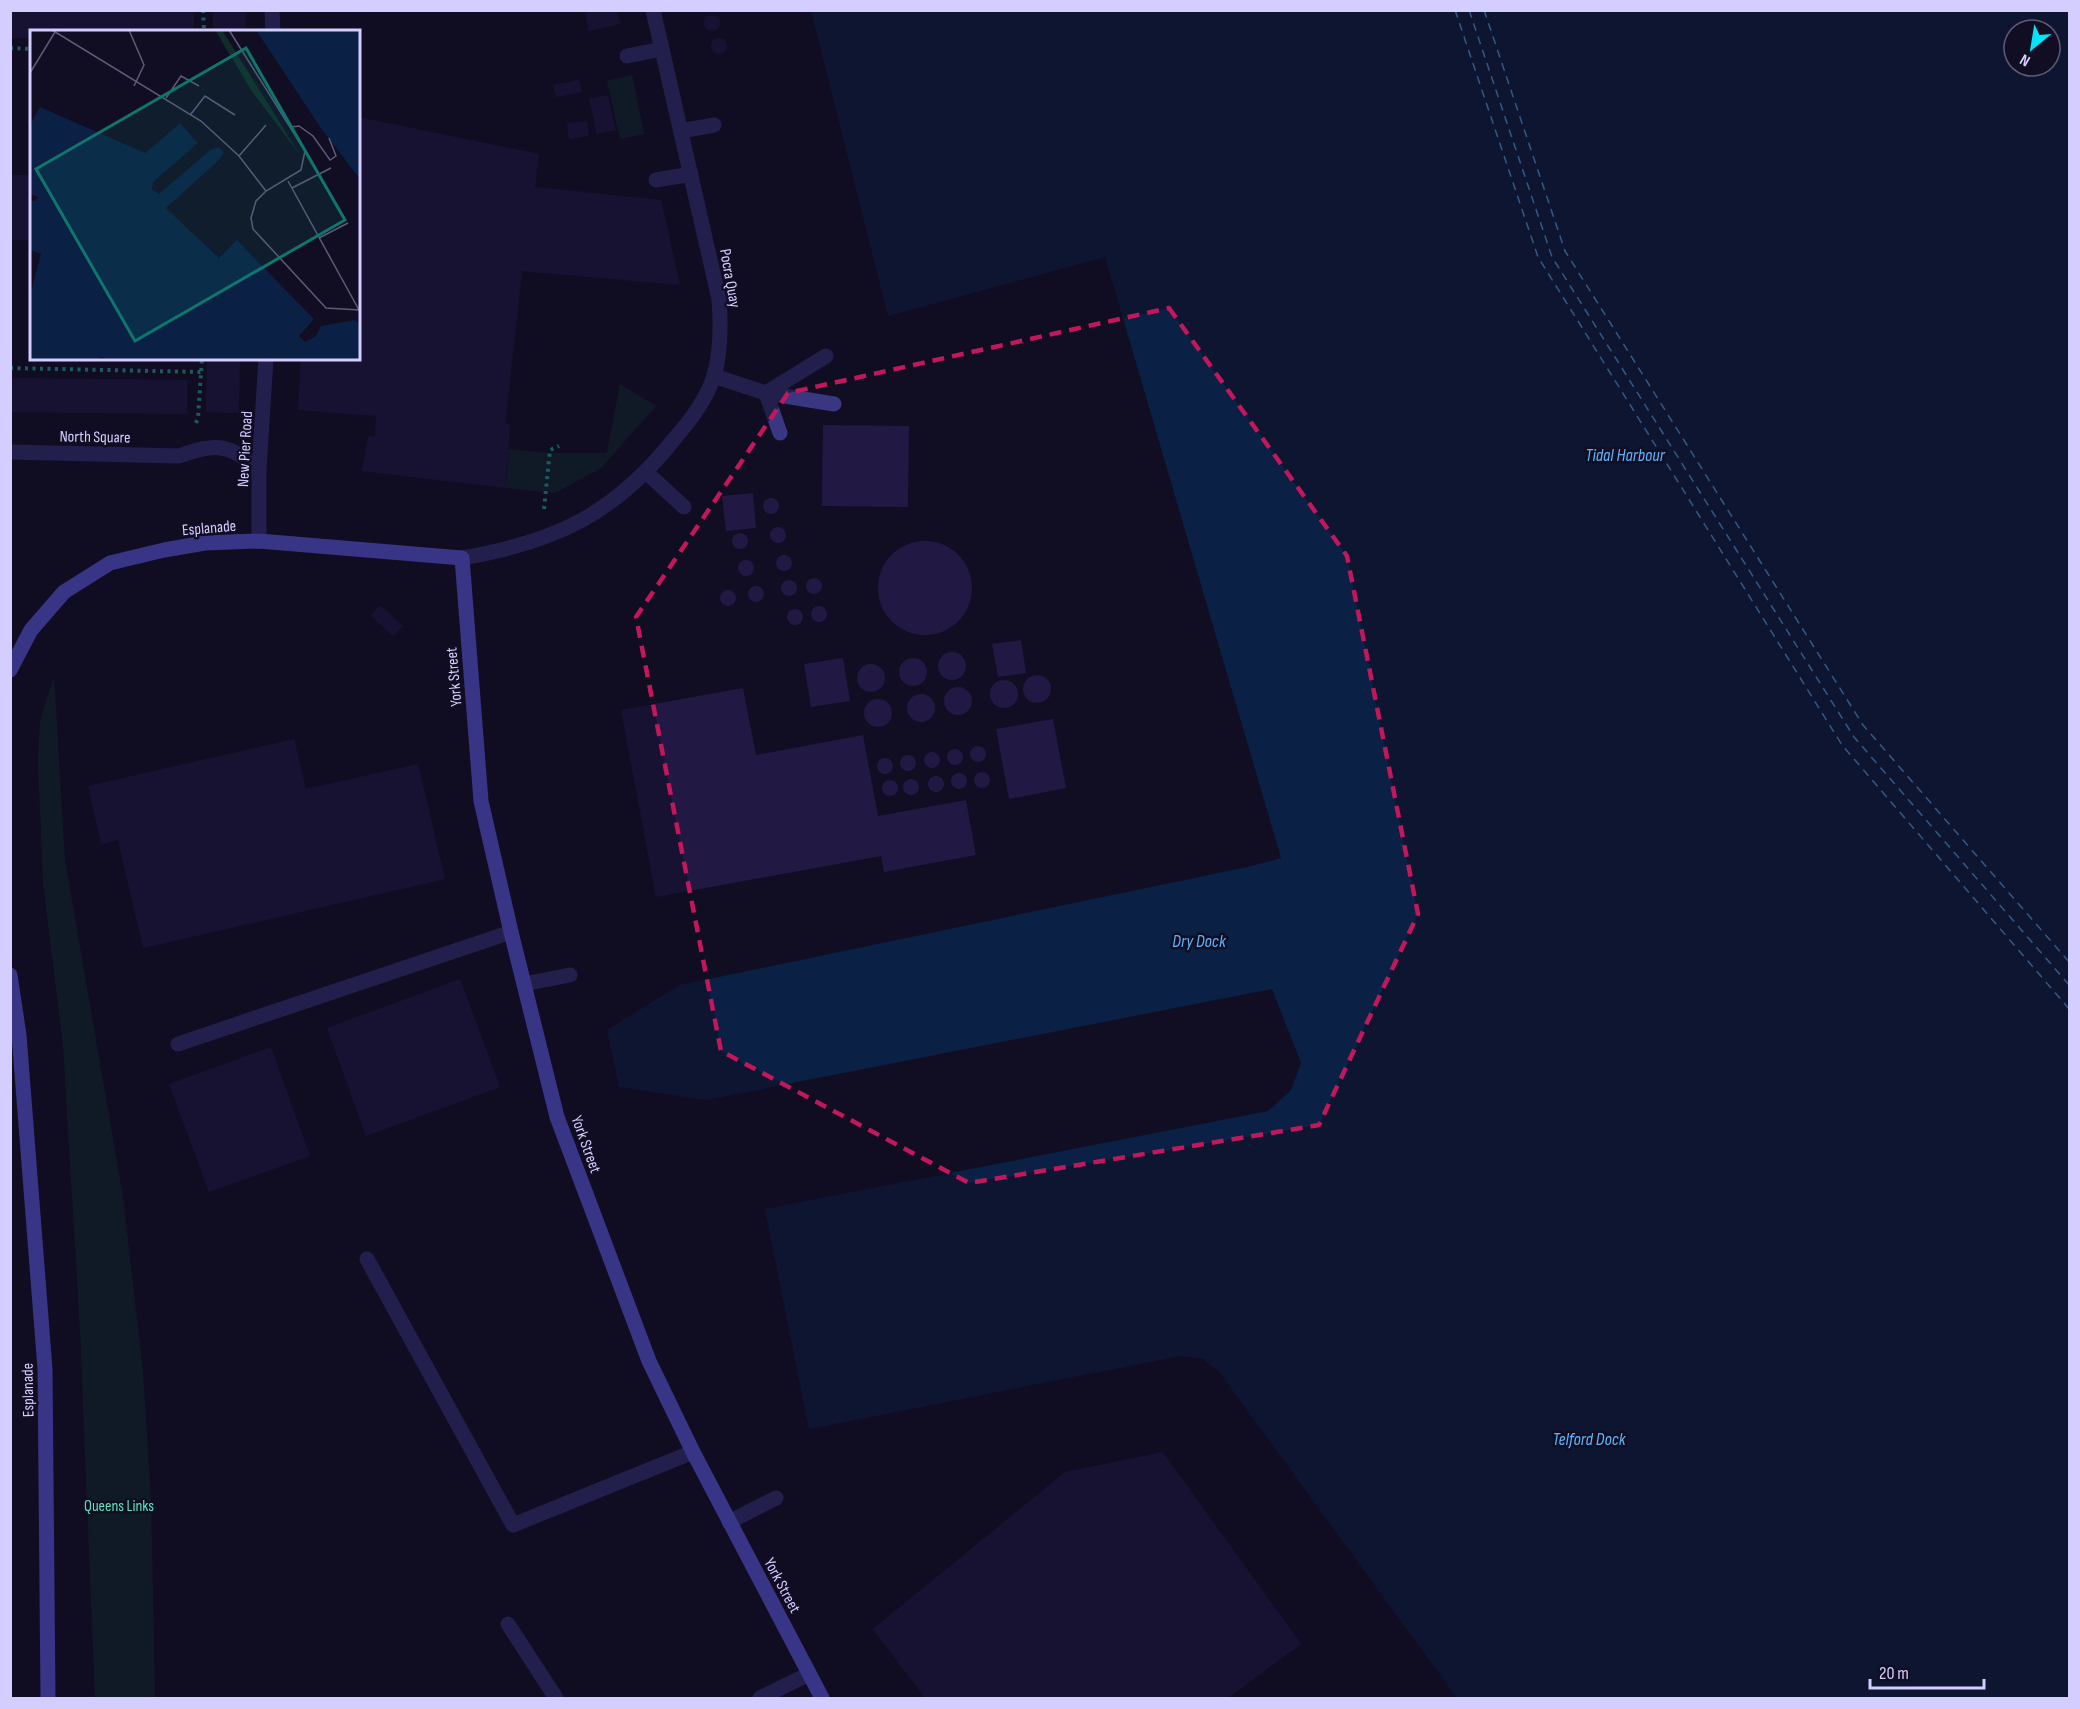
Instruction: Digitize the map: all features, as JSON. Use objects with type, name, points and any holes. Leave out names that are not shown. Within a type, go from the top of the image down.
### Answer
[{"type":"street","points":[[272,10],[273,30]]},
{"type":"street","name":"Pocra Quay","points":[[462,558],[541,540],[605,507],[646,472],[693,416],[714,376],[721,327],[719,299],[653,10]]},
{"type":"street","points":[[627,56],[662,49]]},
{"type":"street","points":[[681,131],[714,125]]},
{"type":"street","points":[[656,180],[691,174]]},
{"type":"street","points":[[766,393],[826,356]]},
{"type":"street","name":"New Pier Road","points":[[259,541],[259,470],[266,360]]},
{"type":"street","points":[[714,376],[766,393],[834,404]]},
{"type":"street","points":[[766,393],[780,432]]},
{"type":"street","name":"North Square","points":[[10,452],[179,456],[202,448],[214,447],[226,449],[244,457],[259,470]]},
{"type":"street","points":[[646,472],[684,507]]},
{"type":"street","name":"Esplanade","points":[[10,670],[31,630],[64,592],[111,563],[194,545],[259,541],[462,558]]},
{"type":"street","name":"York Street","points":[[462,558],[481,801],[557,1117],[649,1361],[693,1452],[822,1698]]},
{"type":"street","points":[[178,1044],[511,932]]},
{"type":"street","name":"Esplanade","points":[[10,975],[19,1035],[45,1369],[48,1698]]},
{"type":"street","points":[[524,984],[570,975]]},
{"type":"street","points":[[367,1258],[513,1525],[693,1452]]},
{"type":"street","points":[[729,1521],[776,1498]]},
{"type":"street","points":[[508,1624],[556,1698]]},
{"type":"street","points":[[760,1698],[809,1674]]},
{"type":"path","points":[[203,10],[204,30]]},
{"type":"path","points":[[10,48],[30,49]]},
{"type":"path","points":[[179,456],[198,418],[202,360]]},
{"type":"path","points":[[10,368],[201,372]]},
{"type":"path","points":[[541,540],[550,450],[559,446]]},
{"type":"highlighted area","points":[[1169,308],[1347,556],[1418,914],[1319,1125],[969,1183],[721,1051],[636,617],[788,393]]},
{"type":"green space","points":[[632,75],[644,134],[620,139],[607,81]]},
{"type":"green space","points":[[620,384],[656,406],[601,468],[555,493],[506,488],[509,449],[548,453],[607,453]]},
{"type":"green space","name":"Queens Links","points":[[54,676],[65,860],[123,1197],[143,1371],[151,1499],[155,1698],[95,1698],[80,1330],[63,1046],[43,882],[38,762],[40,721]]},
{"type":"water","name":"Tidal Harbour","points":[[811,11],[2069,11],[2069,1698],[1457,1698],[1220,1373],[1203,1359],[1180,1356],[809,1429],[765,1209],[1268,1111],[1291,1090],[1301,1063],[1272,989],[706,1100],[619,1087],[607,1030],[680,985],[1281,858],[1105,257],[888,316]]},
{"type":"building","points":[[10,10],[194,10],[194,30],[30,30],[30,38],[10,38]]},
{"type":"building","points":[[213,10],[246,11],[245,30],[213,30]]},
{"type":"building","points":[[585,10],[617,10],[620,24],[589,31]]},
{"type":"building","points":[[712,15],[720,23],[712,31],[704,23]]},
{"type":"building","points":[[719,38],[727,46],[719,54],[711,46]]},
{"type":"building","points":[[579,80],[582,92],[556,97],[553,85]]},
{"type":"building","points":[[608,95],[616,130],[597,134],[589,99]]},
{"type":"building","points":[[360,117],[539,154],[535,187],[661,200],[680,285],[522,271],[505,424],[510,424],[506,488],[362,471],[368,436],[375,437],[376,416],[298,410],[301,360],[360,360]]},
{"type":"building","points":[[587,121],[589,136],[569,139],[567,123]]},
{"type":"building","points":[[10,175],[30,175],[30,240],[10,240]]},
{"type":"building","points":[[207,360],[240,360],[239,413],[206,412]]},
{"type":"building","points":[[10,378],[187,380],[187,414],[10,412]]},
{"type":"building","points":[[823,425],[909,426],[908,507],[822,506]]},
{"type":"building","points":[[753,493],[756,528],[726,531],[722,496]]},
{"type":"building","points":[[768,498],[774,498],[779,506],[777,512],[768,514],[763,509],[763,503]]},
{"type":"building","points":[[778,527],[784,529],[786,535],[784,541],[778,543],[772,541],[770,535],[772,529]]},
{"type":"building","points":[[740,533],[746,535],[748,541],[746,547],[740,549],[734,547],[732,541],[734,535]]},
{"type":"building","points":[[925,541],[943,545],[958,555],[968,570],[972,588],[968,606],[958,621],[943,631],[925,635],[907,631],[892,621],[882,606],[878,588],[882,570],[892,555],[907,545]]},
{"type":"building","points":[[784,555],[790,557],[792,563],[790,569],[784,571],[778,569],[776,563],[778,557]]},
{"type":"building","points":[[746,560],[752,562],[754,568],[752,574],[746,576],[740,574],[738,568],[740,562]]},
{"type":"building","points":[[814,578],[820,580],[822,586],[820,592],[814,594],[808,592],[806,586],[808,580]]},
{"type":"building","points":[[789,580],[795,582],[797,588],[795,594],[789,596],[783,594],[781,588],[783,582]]},
{"type":"building","points":[[756,586],[762,588],[764,594],[762,600],[756,602],[750,600],[748,594],[750,588]]},
{"type":"building","points":[[728,590],[734,592],[736,598],[734,604],[728,606],[722,604],[720,598],[722,592]]},
{"type":"building","points":[[380,605],[403,626],[393,636],[371,616]]},
{"type":"building","points":[[819,606],[825,608],[827,614],[825,620],[819,622],[813,620],[811,614],[813,608]]},
{"type":"building","points":[[795,609],[801,611],[803,617],[801,623],[795,625],[789,623],[787,617],[789,611]]},
{"type":"building","points":[[1021,640],[1026,673],[998,677],[992,644]]},
{"type":"building","points":[[952,652],[962,656],[966,666],[962,676],[952,680],[942,676],[938,666],[942,656]]},
{"type":"building","points":[[843,658],[850,701],[811,707],[804,664]]},
{"type":"building","points":[[913,658],[923,662],[927,672],[923,682],[913,686],[903,682],[899,672],[903,662]]},
{"type":"building","points":[[871,664],[881,668],[885,678],[881,688],[871,692],[861,688],[857,678],[861,668]]},
{"type":"building","points":[[1037,675],[1047,679],[1051,689],[1047,699],[1037,703],[1027,699],[1023,689],[1027,679]]},
{"type":"building","points":[[1004,680],[1014,684],[1018,694],[1014,704],[1004,708],[994,704],[990,694],[994,684]]},
{"type":"building","points":[[958,687],[968,691],[972,701],[968,711],[958,715],[948,711],[944,701],[948,691]]},
{"type":"building","points":[[743,688],[756,755],[863,735],[878,816],[966,800],[976,855],[884,872],[881,856],[656,897],[621,710]]},
{"type":"building","points":[[921,694],[931,698],[935,708],[931,718],[921,722],[911,718],[907,708],[911,698]]},
{"type":"building","points":[[878,699],[888,703],[892,713],[888,723],[878,727],[868,723],[864,713],[868,703]]},
{"type":"building","points":[[1053,719],[1066,788],[1009,799],[996,729]]},
{"type":"building","points":[[294,739],[306,789],[418,764],[445,879],[143,948],[118,840],[101,844],[88,786]]},
{"type":"building","points":[[978,746],[984,748],[986,754],[984,760],[978,762],[972,760],[970,754],[972,748]]},
{"type":"building","points":[[952,749],[958,749],[963,757],[961,763],[952,765],[947,760],[947,754]]},
{"type":"building","points":[[929,752],[935,752],[940,760],[938,766],[929,768],[924,763],[924,757]]},
{"type":"building","points":[[908,755],[914,757],[916,763],[914,769],[908,771],[902,769],[900,763],[902,757]]},
{"type":"building","points":[[885,758],[891,760],[893,766],[891,772],[885,774],[879,772],[877,766],[879,760]]},
{"type":"building","points":[[979,772],[985,772],[990,780],[988,786],[979,788],[974,783],[974,777]]},
{"type":"building","points":[[959,773],[965,775],[967,781],[965,787],[959,789],[953,787],[951,781],[953,775]]},
{"type":"building","points":[[936,776],[942,778],[944,784],[942,790],[936,792],[930,790],[928,784],[930,778]]},
{"type":"building","points":[[908,779],[914,779],[919,787],[917,793],[908,795],[903,790],[903,784]]},
{"type":"building","points":[[887,780],[893,780],[898,788],[896,794],[887,796],[882,791],[882,785]]},
{"type":"building","points":[[460,979],[500,1087],[366,1136],[327,1028]]},
{"type":"building","points":[[271,1047],[310,1156],[209,1192],[169,1084]]},
{"type":"building","points":[[1163,1452],[1301,1644],[1228,1698],[925,1698],[873,1629],[1065,1472]]},
{"type":"ferry route","points":[[1455,10],[1538,257],[1842,745],[2070,1010]]},
{"type":"ferry route","points":[[1469,10],[1552,257],[1854,737],[2070,986]]},
{"type":"ferry route","points":[[1484,10],[1565,251],[1863,725],[2070,963]]},
{"type":"water label","name":"Dry Dock","points":[[1199,941]]},
{"type":"water label","name":"Telford Dock","points":[[1589,1439]]}]
